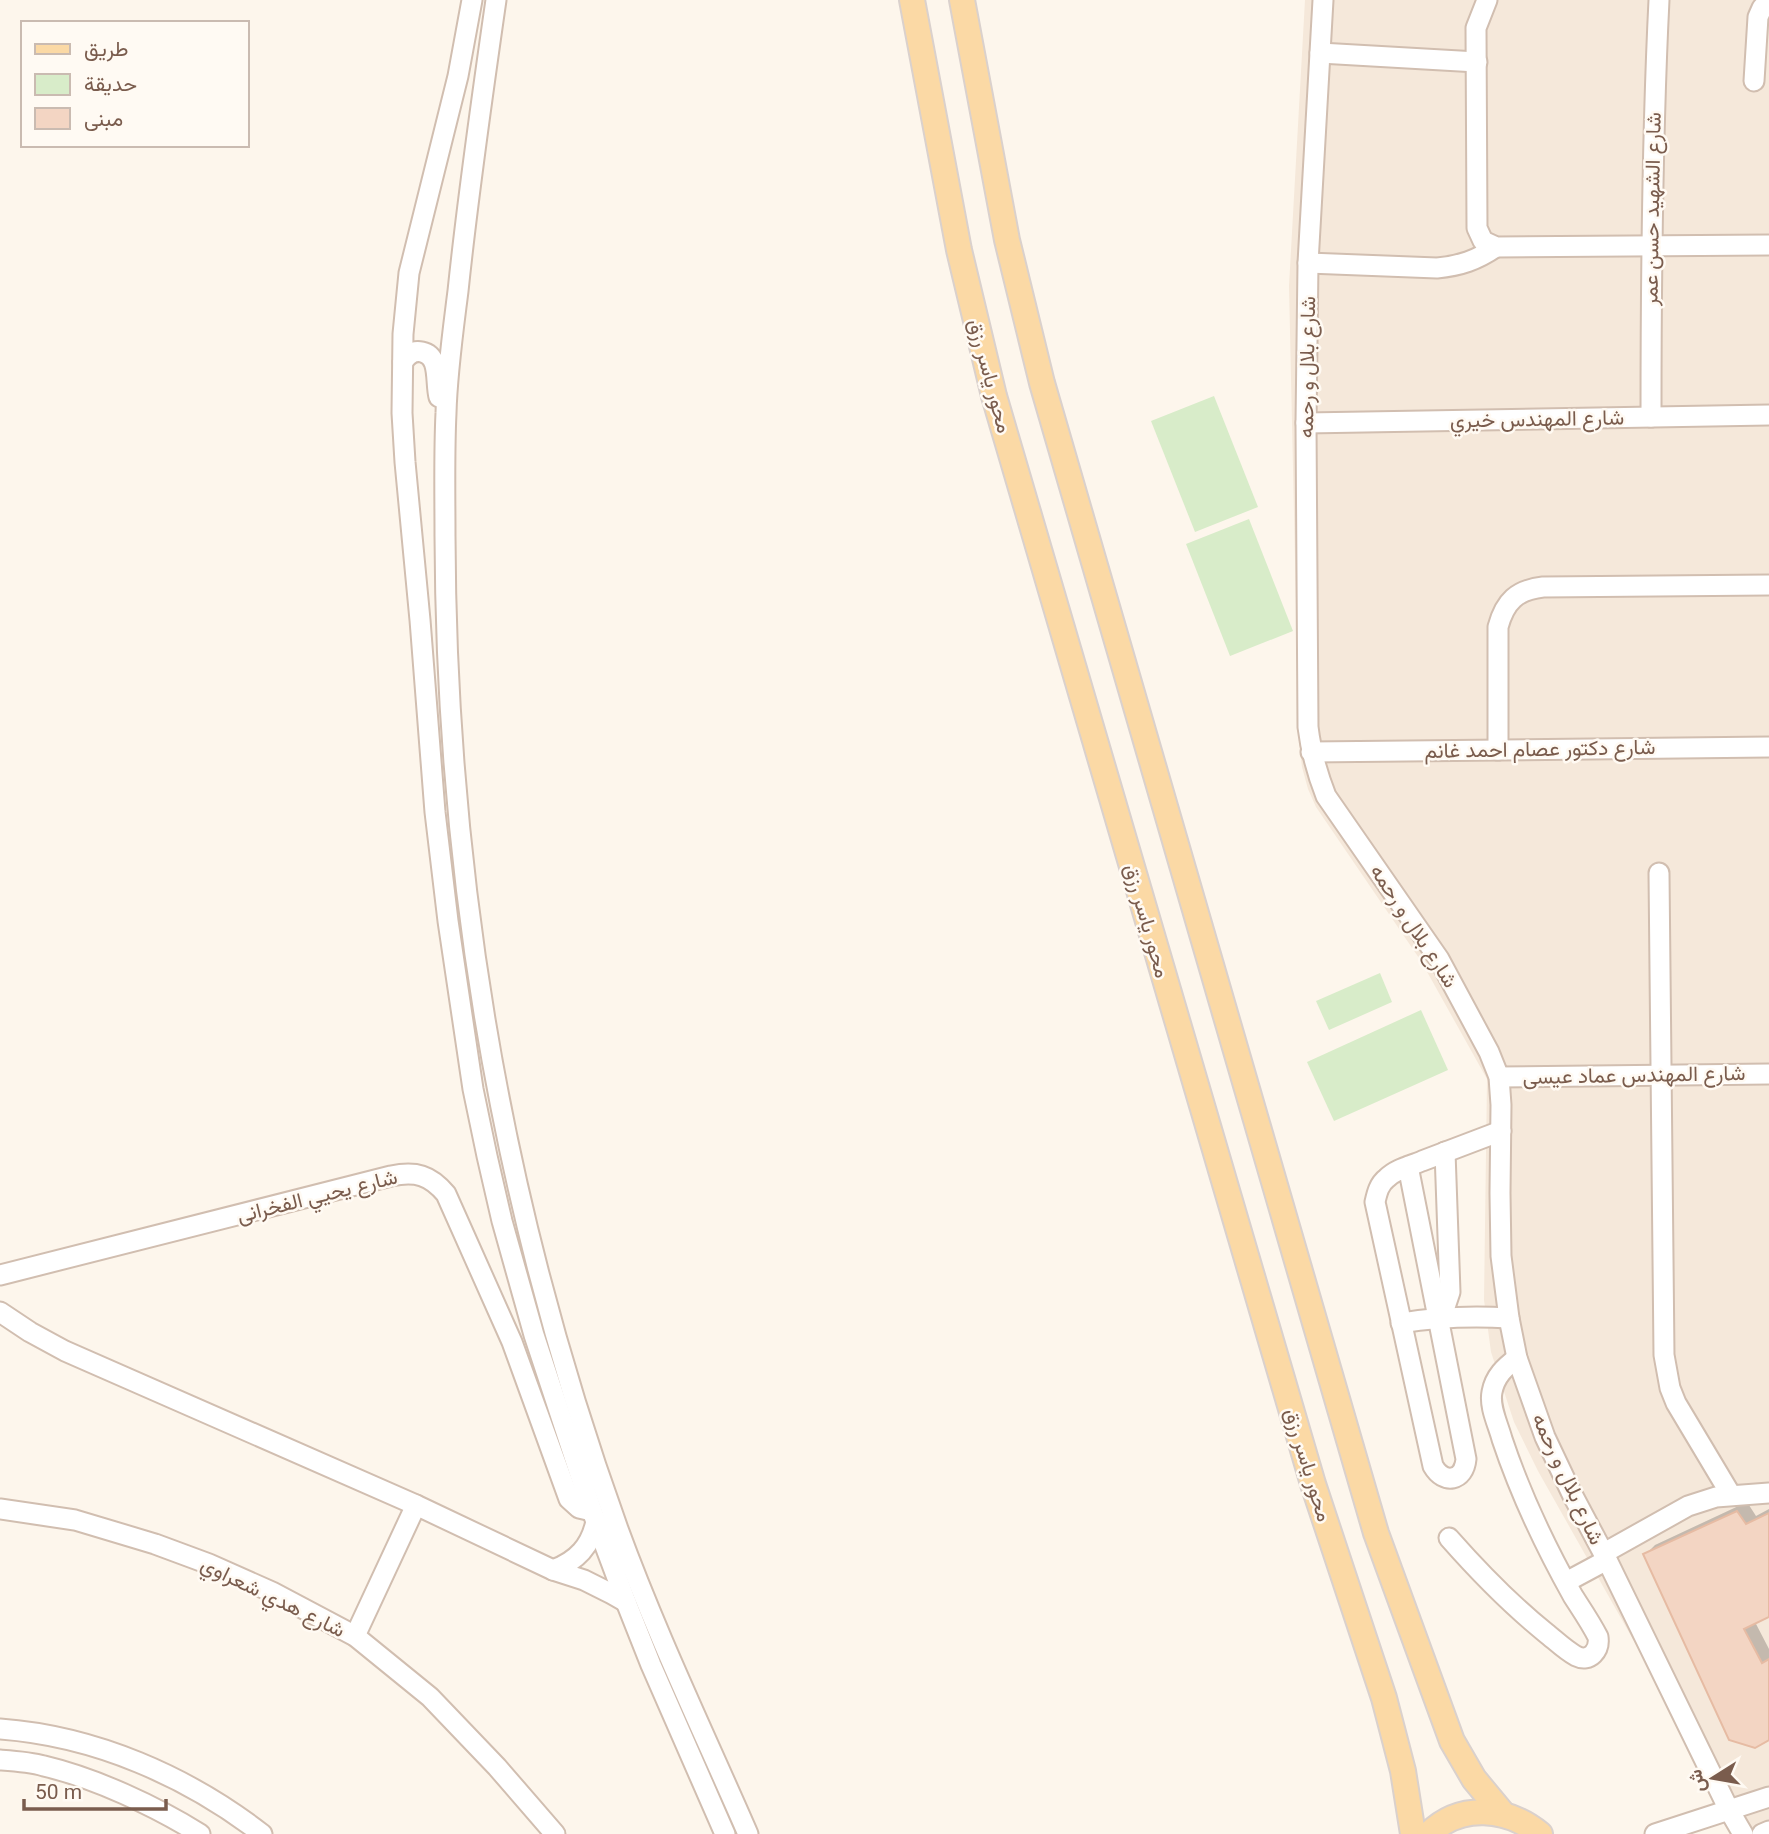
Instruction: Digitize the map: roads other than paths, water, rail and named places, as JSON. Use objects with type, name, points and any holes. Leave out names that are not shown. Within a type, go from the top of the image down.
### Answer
[{"type":"main road","name":"محور ياسر رزق","points":[[912,0],[959,250],[994,396],[1313,1484],[1384,1698],[1403,1771],[1413,1834]]},
{"type":"main road","points":[[962,0],[1007,240],[1042,383],[1376,1533],[1452,1741],[1474,1779],[1503,1814]]},
{"type":"main road","points":[[1429,1834],[1459,1815],[1488,1811],[1517,1818],[1539,1834]]},
{"type":"street","points":[[472,0],[458,76],[410,273],[405,303],[403,362],[404,449],[435,812],[448,921],[473,1088],[487,1156],[534,1335],[594,1516],[626,1602],[725,1834]]},
{"type":"street","points":[[496,0],[464,234],[446,411],[445,590],[451,726],[462,862],[477,975],[510,1151],[542,1285],[578,1409],[607,1498],[641,1587],[748,1834]]},
{"type":"street","name":"شارع بلال و رحمه","points":[[1323,0],[1308,263],[1306,423],[1308,727],[1311,752],[1326,796],[1438,959],[1476,1027],[1499,1077],[1501,1256],[1517,1359],[1545,1437],[1572,1494],[1743,1834]]},
{"type":"street","points":[[1487,0],[1476,28],[1477,228],[1483,241],[1496,247],[1769,245]]},
{"type":"street","name":"شارع الشهيد حسن عمر","points":[[1651,417],[1651,246],[1658,0]]},
{"type":"street","points":[[1754,81],[1758,17],[1769,0]]},
{"type":"street","points":[[1320,53],[1477,62]]},
{"type":"street","points":[[1308,263],[1453,267],[1483,256],[1496,247]]},
{"type":"street","points":[[403,362],[407,356],[419,351],[431,357],[435,363],[437,391],[446,411]]},
{"type":"street","name":"شارع المهندس خيري","points":[[1306,423],[1769,415]]},
{"type":"street","points":[[1498,750],[1498,627],[1501,614],[1518,594],[1543,587],[1769,584]]},
{"type":"street","name":"شارع دكتور عصام احمد غانم","points":[[1311,752],[1769,747]]},
{"type":"street","points":[[1659,873],[1663,1339],[1666,1372],[1684,1418],[1731,1495]]},
{"type":"street","name":"شارع المهندس عماد عيسى","points":[[1499,1077],[1769,1074]]},
{"type":"street","points":[[1408,1166],[1466,1460],[1460,1475],[1453,1478],[1444,1478],[1433,1466],[1375,1202],[1377,1191],[1393,1172],[1408,1166],[1501,1131]]},
{"type":"street","points":[[1438,1318],[1450,1292],[1445,1152]]},
{"type":"street","name":"شارع يحيي الفخرانى","points":[[0,1275],[391,1176],[420,1175],[435,1182],[446,1194],[512,1342],[566,1493],[573,1505],[594,1516]]},
{"type":"street","points":[[0,1312],[65,1352],[416,1505],[554,1570],[598,1586],[626,1602]]},
{"type":"street","points":[[1401,1323],[1438,1318],[1509,1318]]},
{"type":"street","points":[[512,1342],[534,1335]]},
{"type":"street","points":[[1449,1538],[1488,1581],[1531,1621],[1577,1657],[1591,1656],[1596,1651],[1599,1645],[1598,1637],[1536,1523],[1493,1409],[1492,1394],[1496,1379],[1505,1367],[1517,1359]]},
{"type":"street","points":[[1566,1582],[1688,1506],[1716,1497],[1769,1493]]},
{"type":"street","points":[[355,1636],[416,1505]]},
{"type":"street","name":"شارع هدي شعراوي","points":[[0,1509],[75,1520],[155,1544],[272,1592],[355,1636],[430,1697],[497,1767],[555,1834]]},
{"type":"street","points":[[554,1570],[574,1560],[582,1552],[593,1532],[594,1516]]},
{"type":"street","points":[[0,1729],[76,1741],[132,1759],[203,1795],[262,1834]]},
{"type":"street","points":[[0,1760],[42,1765],[102,1784],[200,1834]]},
{"type":"street","points":[[1655,1834],[1769,1797]]},
{"type":"street","points":[[1762,1834],[1769,1831]]}]
